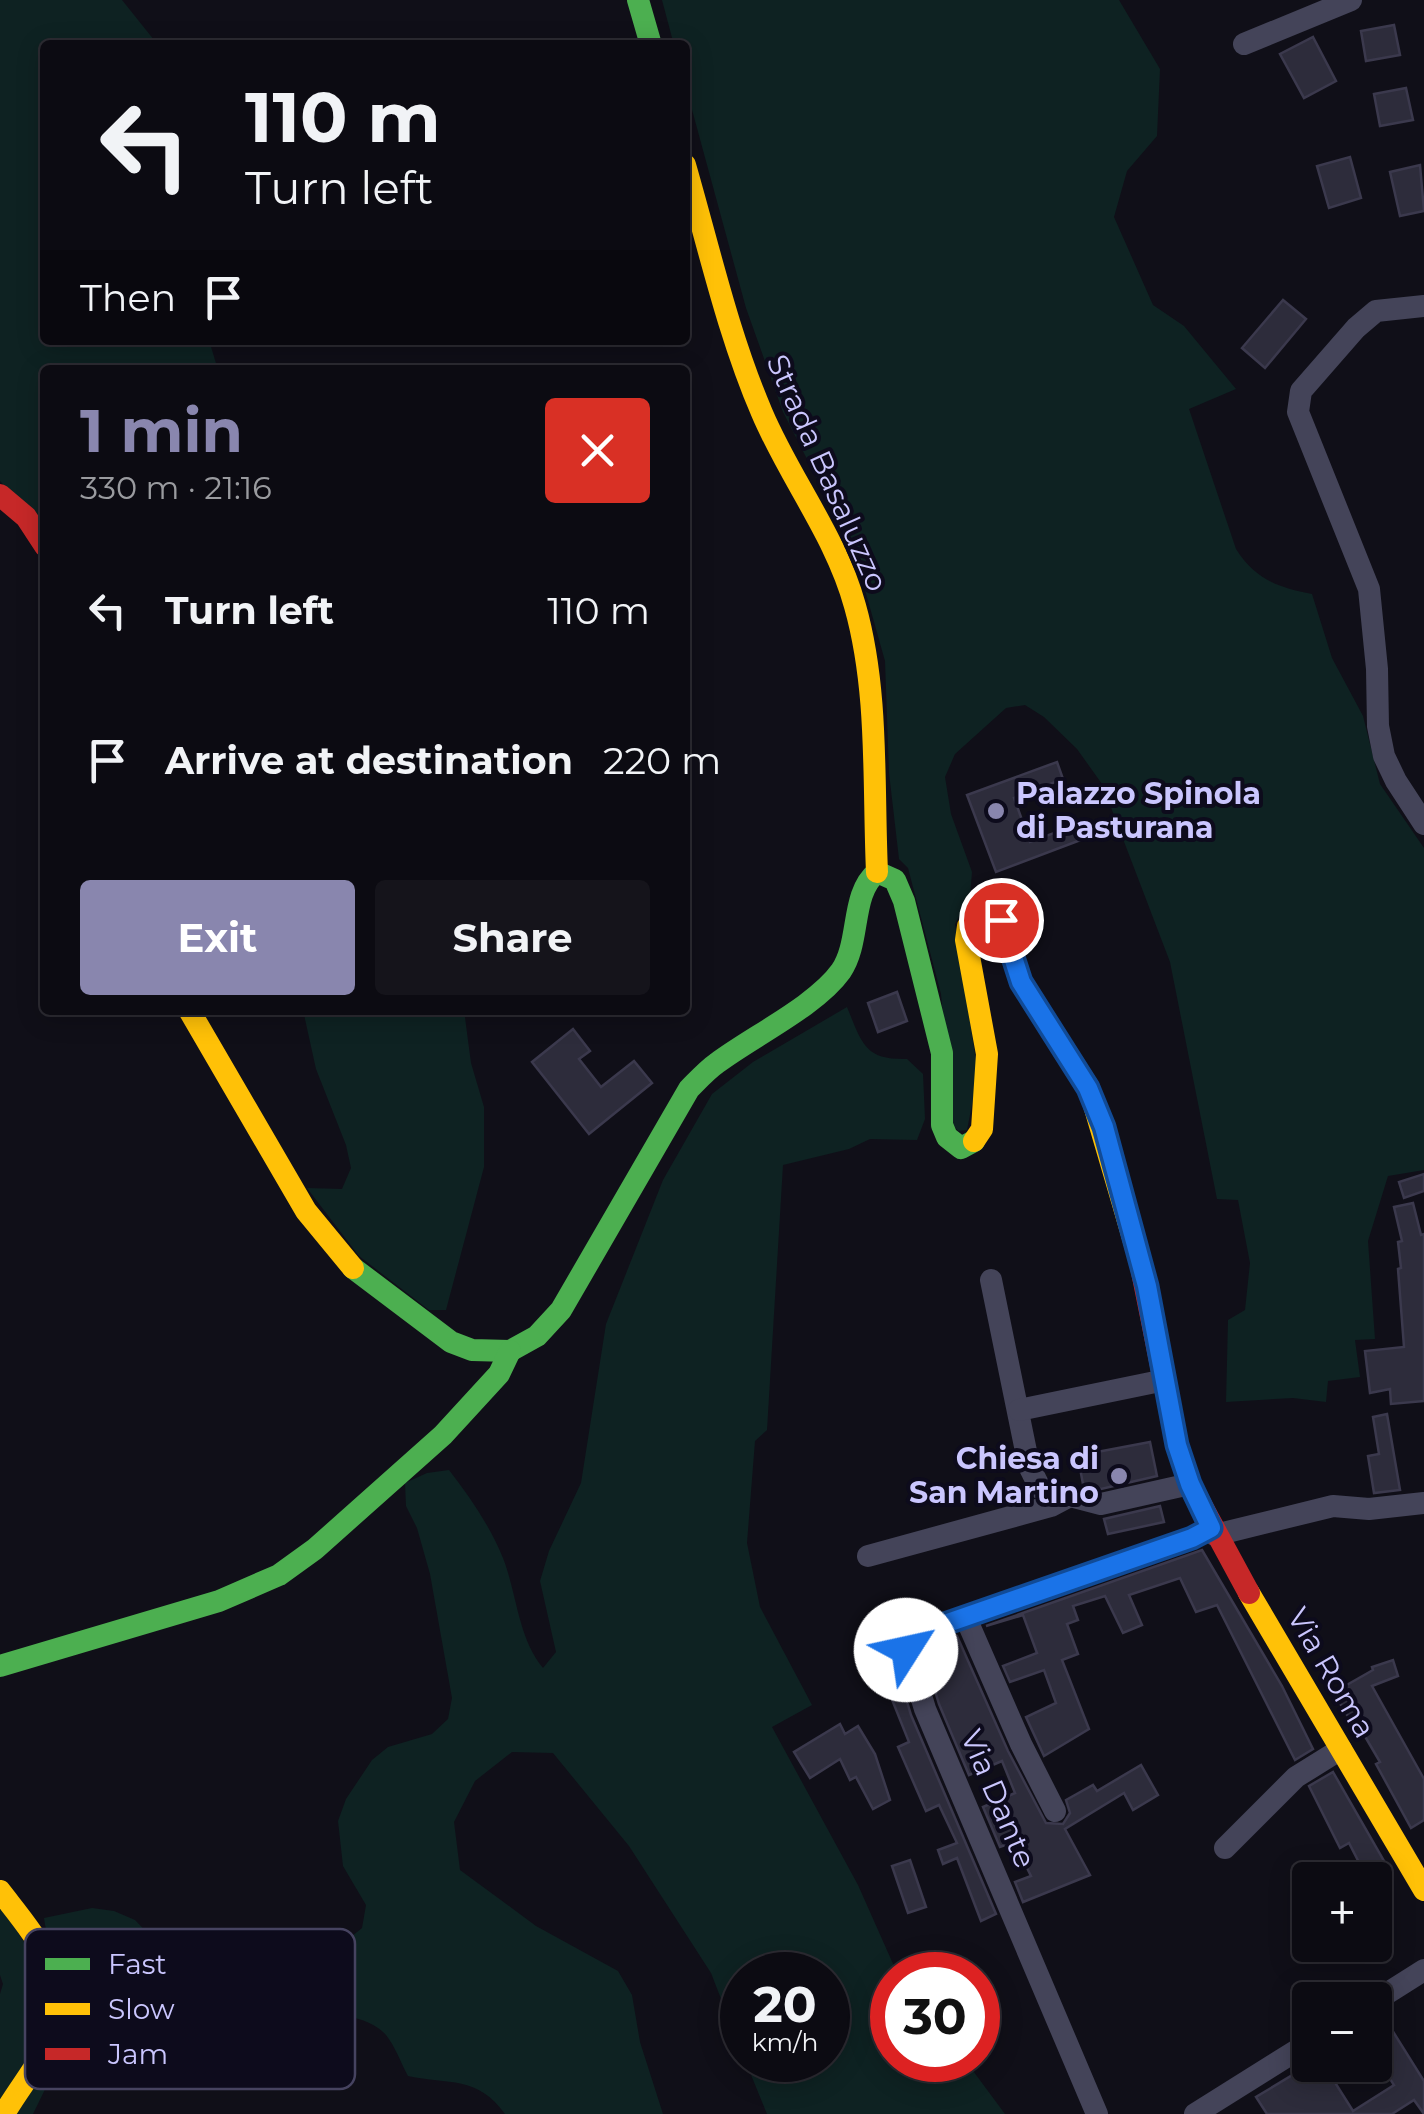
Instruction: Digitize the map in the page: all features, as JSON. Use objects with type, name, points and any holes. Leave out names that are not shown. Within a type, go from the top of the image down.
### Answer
[{"type":"main road","points":[[638,0],[650,40]]},
{"type":"main road","name":"Strada Basaluzzo","points":[[690,181],[762,413],[820,521],[856,605],[870,674],[877,872]]},
{"type":"main road","points":[[0,495],[26,517],[40,538]]},
{"type":"main road","points":[[192,1015],[306,1210],[355,1271],[451,1342],[472,1350],[510,1351],[536,1336],[562,1310],[689,1089],[715,1064],[803,1005],[840,973],[851,952],[866,881],[877,872]]},
{"type":"main road","name":"Via Roma","points":[[877,872],[887,874],[900,889],[942,1053],[942,1125],[946,1138],[961,1148],[974,1142],[982,1129],[988,1060],[987,1038],[966,956],[965,932],[970,920],[982,914],[995,916],[1005,925],[1021,982],[1088,1088],[1104,1127],[1147,1286],[1170,1416],[1190,1484],[1213,1532],[1341,1748],[1417,1864],[1424,1890]]},
{"type":"main road","points":[[0,1666],[219,1600],[278,1575],[315,1548],[442,1435],[500,1374],[510,1351]]},
{"type":"main road","points":[[0,1891],[28,1929]]},
{"type":"main road","points":[[4,2114],[25,2077]]},
{"type":"street","points":[[1244,44],[1352,0]]},
{"type":"street","points":[[1424,306],[1376,311],[1356,328],[1301,392],[1298,412],[1369,589],[1378,726],[1384,756],[1424,824]]},
{"type":"street","points":[[991,1280],[1035,1481],[1040,1488],[1101,1504],[1190,1484]]},
{"type":"street","points":[[1019,1410],[1164,1380]]},
{"type":"street","points":[[868,1556],[1051,1506],[1068,1497]]},
{"type":"street","name":"Via Dante","points":[[1097,2114],[925,1709],[906,1650],[907,1642],[913,1635],[964,1616],[1213,1532],[1332,1506],[1369,1509],[1424,1503]]},
{"type":"street","points":[[964,1616],[1020,1744],[1055,1811]]},
{"type":"street","points":[[1225,1848],[1296,1777],[1341,1748]]},
{"type":"street","points":[[1392,1990],[1424,1970]]},
{"type":"street","points":[[1194,2114],[1292,2053]]},
{"type":"green space","points":[[0,0],[122,0],[154,40],[40,40],[40,345],[210,345],[216,365],[40,365],[40,523],[0,481]]},
{"type":"green space","points":[[662,0],[1119,0],[1160,69],[1157,136],[1127,171],[1114,217],[1153,305],[1184,326],[1236,389],[1189,409],[1236,549],[1251,568],[1268,580],[1312,594],[1332,658],[1363,716],[1380,784],[1424,848],[1424,1170],[1388,1176],[1368,1241],[1375,1339],[1355,1340],[1360,1377],[1328,1381],[1326,1402],[1293,1398],[1226,1402],[1228,1320],[1245,1310],[1250,1263],[1238,1200],[1217,1199],[1170,962],[1102,784],[1077,749],[1044,717],[1025,705],[1006,708],[955,754],[945,777],[951,814],[972,872],[970,896],[955,924],[978,1074],[967,1130],[958,1131],[953,1125],[941,994],[908,868],[899,859],[889,773],[885,661],[854,551],[783,412],[746,308],[690,102],[690,40],[673,40]]},
{"type":"green space","points":[[847,1007],[866,1047],[882,1056],[907,1059],[923,1074],[925,1119],[917,1140],[870,1139],[849,1149],[783,1165],[767,1430],[755,1441],[747,1543],[760,1607],[812,1705],[772,1727],[858,1885],[888,1952],[870,1952],[870,2082],[981,2082],[1005,2114],[767,2114],[754,2082],[850,2082],[850,1952],[720,1952],[720,1996],[711,1973],[629,1846],[553,1753],[512,1752],[475,1781],[454,1822],[460,1870],[536,1926],[618,1971],[632,1995],[640,2042],[663,2114],[505,2114],[473,2087],[408,2076],[386,2035],[355,2018],[355,1934],[362,1928],[366,1905],[343,1866],[338,1821],[346,1799],[372,1760],[388,1747],[432,1734],[448,1719],[452,1698],[430,1574],[417,1528],[406,1506],[405,1483],[427,1473],[449,1470],[457,1480],[498,1546],[523,1630],[543,1668],[556,1652],[540,1581],[549,1551],[581,1483],[606,1324],[663,1180],[712,1094],[753,1062]]},
{"type":"green space","points":[[304,1015],[465,1015],[471,1063],[484,1107],[484,1167],[446,1310],[429,1310],[359,1256],[307,1188],[342,1189],[351,1168],[316,1069]]},
{"type":"green space","points":[[0,1906],[25,1943],[25,2089],[45,2089],[33,2114],[0,2114]]},
{"type":"green space","points":[[92,1908],[114,1911],[135,1920],[144,1929],[46,1929],[44,1918]]},
{"type":"building","points":[[1394,25],[1400,55],[1366,61],[1361,31]]},
{"type":"building","points":[[1313,37],[1336,81],[1304,98],[1280,54]]},
{"type":"building","points":[[1406,88],[1413,120],[1380,126],[1374,94]]},
{"type":"building","points":[[1350,157],[1361,198],[1329,208],[1317,166]]},
{"type":"building","points":[[1420,165],[1424,211],[1400,216],[1390,172]]},
{"type":"building","points":[[1283,300],[1306,319],[1265,368],[1242,348]]},
{"type":"building","name":"Palazzo Spinola di Pasturana","points":[[1057,762],[1063,779],[1014,798],[1030,842],[1081,823],[1086,838],[996,872],[967,795]]},
{"type":"building","points":[[897,992],[907,1021],[878,1032],[868,1003]]},
{"type":"building","points":[[573,1029],[590,1051],[579,1059],[601,1087],[634,1061],[652,1083],[589,1134],[532,1062]]},
{"type":"building","points":[[1424,1174],[1424,1191],[1404,1198],[1399,1182]]},
{"type":"building","points":[[1413,1203],[1421,1235],[1424,1234],[1424,1401],[1391,1404],[1390,1389],[1370,1393],[1365,1351],[1404,1347],[1398,1269],[1398,1242],[1402,1241],[1394,1207]]},
{"type":"building","points":[[1387,1414],[1400,1490],[1374,1493],[1368,1456],[1379,1454],[1373,1417]]},
{"type":"building","name":"Chiesa di San Martino","points":[[1150,1442],[1157,1476],[1101,1489],[1083,1484],[1079,1463],[1099,1459],[1097,1452]]},
{"type":"building","points":[[1160,1506],[1164,1522],[1108,1534],[1104,1519]]},
{"type":"building","points":[[1202,1550],[1282,1686],[1313,1749],[1295,1760],[1217,1605],[1196,1612],[1180,1578],[1129,1595],[1142,1625],[1123,1633],[1105,1596],[1073,1606],[1078,1620],[1067,1624],[1078,1654],[1062,1660],[1089,1729],[1044,1756],[1026,1717],[1056,1703],[1044,1670],[1010,1682],[1003,1666],[1037,1653],[1023,1615],[986,1626]]},
{"type":"building","points":[[957,1636],[1008,1751],[1046,1823],[1063,1824],[1070,1813],[1066,1800],[1093,1785],[1097,1791],[1141,1765],[1158,1795],[1133,1810],[1124,1793],[1065,1829],[1090,1875],[1023,1902],[1015,1882],[1031,1876],[1014,1842],[1000,1847],[983,1807],[1015,1793],[1002,1761],[969,1775],[939,1704],[926,1661],[952,1650],[948,1639]]},
{"type":"building","points":[[1393,1660],[1398,1676],[1372,1686],[1424,1779],[1424,1820],[1411,1828],[1376,1764],[1380,1762],[1356,1721],[1352,1723],[1338,1700],[1344,1696],[1338,1690],[1373,1670],[1372,1667]]},
{"type":"building","points":[[897,1668],[911,1715],[996,1914],[981,1921],[957,1858],[943,1864],[938,1850],[957,1843],[939,1805],[926,1811],[898,1747],[909,1742],[883,1677]]},
{"type":"building","points":[[840,1724],[845,1734],[858,1726],[875,1754],[890,1800],[873,1809],[856,1777],[850,1780],[840,1759],[810,1778],[794,1752]]},
{"type":"building","points":[[1333,1772],[1385,1862],[1359,1862],[1349,1843],[1340,1848],[1309,1786]]},
{"type":"building","points":[[910,1860],[926,1907],[908,1913],[892,1866]]},
{"type":"building","points":[[1392,2030],[1424,2081],[1424,2114],[1414,2100],[1392,2114],[1267,2114],[1256,2097],[1292,2075],[1292,2082],[1335,2082],[1353,2111],[1394,2085]]},
{"type":"traffic: fast","points":[[638,0],[650,40]]},
{"type":"traffic: fast","points":[[353,1268],[451,1342],[472,1350],[510,1351],[537,1336],[561,1310],[689,1089],[717,1063],[816,996],[841,971],[863,893],[877,872],[895,880],[904,901],[942,1053],[942,1125],[947,1137],[961,1148],[974,1141]]},
{"type":"traffic: fast","points":[[0,1666],[219,1601],[279,1575],[315,1549],[443,1435],[499,1374],[510,1351]]},
{"type":"traffic: slow","points":[[690,183],[750,383],[773,437],[825,532],[855,606],[868,671],[874,738],[877,872]]},
{"type":"traffic: slow","points":[[974,1141],[982,1129],[987,1054],[966,940],[968,926],[976,916],[995,916],[1005,925],[1021,982],[1089,1088],[1140,1262]]},
{"type":"traffic: slow","points":[[192,1015],[306,1211],[353,1268]]},
{"type":"traffic: slow","points":[[1249,1593],[1424,1890]]},
{"type":"traffic: slow","points":[[0,1891],[29,1929]]},
{"type":"traffic: slow","points":[[4,2114],[25,2082]]},
{"type":"traffic: jam","points":[[0,495],[26,517],[40,538]]},
{"type":"traffic: jam","points":[[1140,1262],[1177,1445],[1190,1484],[1249,1593]]},
{"type":"place","name":"Palazzo Spinola di Pasturana","points":[[996,811]]},
{"type":"place","name":"Chiesa di San Martino","points":[[1119,1476]]},
{"type":"route","points":[[906,1650],[913,1635],[1211,1528],[1177,1445],[1147,1286],[1104,1127],[1074,1063],[1021,982],[1001,920]]}]
